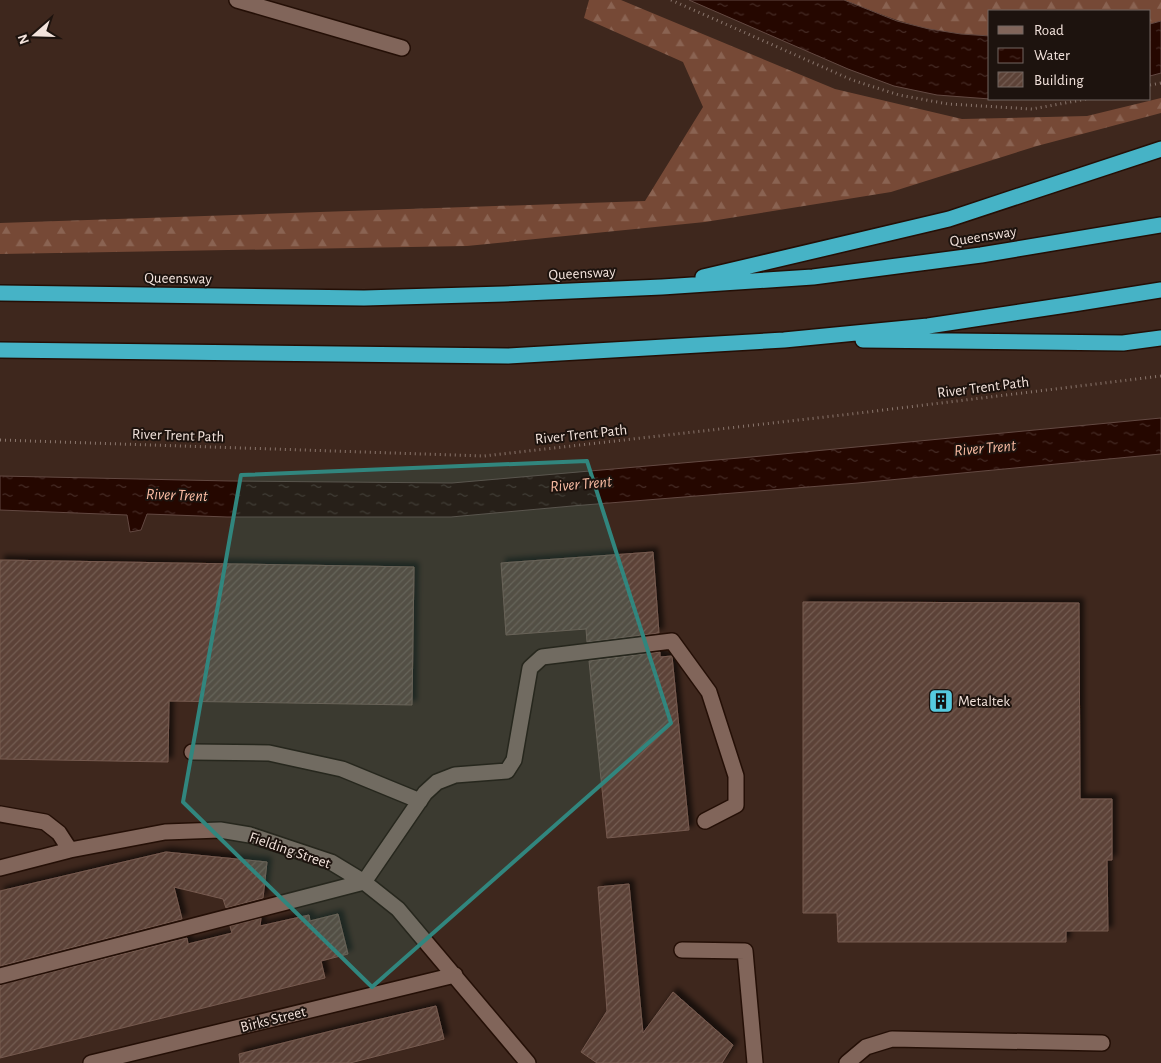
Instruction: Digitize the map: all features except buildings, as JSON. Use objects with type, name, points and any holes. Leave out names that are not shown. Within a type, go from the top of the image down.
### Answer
[{"type":"highway","points":[[662,287],[949,219],[1161,149]]},
{"type":"highway","name":"Queensway","points":[[0,293],[364,298],[662,287],[813,277],[981,255],[1161,224]]},
{"type":"highway","points":[[0,350],[508,356],[784,340],[928,326],[1161,290]]},
{"type":"highway","points":[[784,340],[1124,343],[1161,338]]},
{"type":"street","points":[[237,0],[402,48]]},
{"type":"street","points":[[0,976],[364,882],[420,801],[437,782],[455,775],[507,771],[514,760],[530,668],[542,657],[672,641],[708,692],[736,776],[736,805],[705,820]]},
{"type":"street","points":[[192,752],[269,753],[342,769],[420,801]]},
{"type":"street","points":[[0,814],[45,822],[59,833],[70,850]]},
{"type":"street","name":"Fielding Street","points":[[0,868],[70,850],[165,832],[220,830],[250,835],[331,862],[364,882],[398,909],[455,975],[526,1063]]},
{"type":"street","points":[[682,950],[745,951],[755,1063]]},
{"type":"street","name":"Birks Street","points":[[90,1063],[455,975]]},
{"type":"street","points":[[847,1063],[866,1047],[892,1038],[1102,1043]]},
{"type":"path","points":[[671,0],[852,80],[899,95],[948,104],[1032,109],[1082,100]]},
{"type":"path","name":"River Trent Path","points":[[0,440],[484,456],[1161,376]]},
{"type":"highlighted area","points":[[587,461],[671,723],[372,987],[183,802],[241,475]]},
{"type":"green space","points":[[589,0],[621,0],[835,89],[962,119],[1087,116],[1161,98],[1161,113],[1037,146],[891,192],[705,222],[467,246],[0,254],[0,223],[645,201],[703,107],[683,62],[584,18]]},
{"type":"green space","points":[[844,0],[1161,0],[1161,21],[1151,24],[1151,10],[988,10],[988,36],[943,32],[886,16]]},
{"type":"water","points":[[689,0],[844,0],[897,21],[929,29],[988,36],[988,99],[937,95],[894,86],[848,69]]},
{"type":"water","points":[[1161,21],[1161,73],[1151,76],[1151,24]]},
{"type":"water","name":"River Trent","points":[[1161,418],[1161,454],[858,483],[451,517],[227,517],[147,514],[141,530],[130,532],[127,515],[0,510],[0,476],[452,483]]},
{"type":"place","name":"Metaltek","points":[[941,701]]}]
